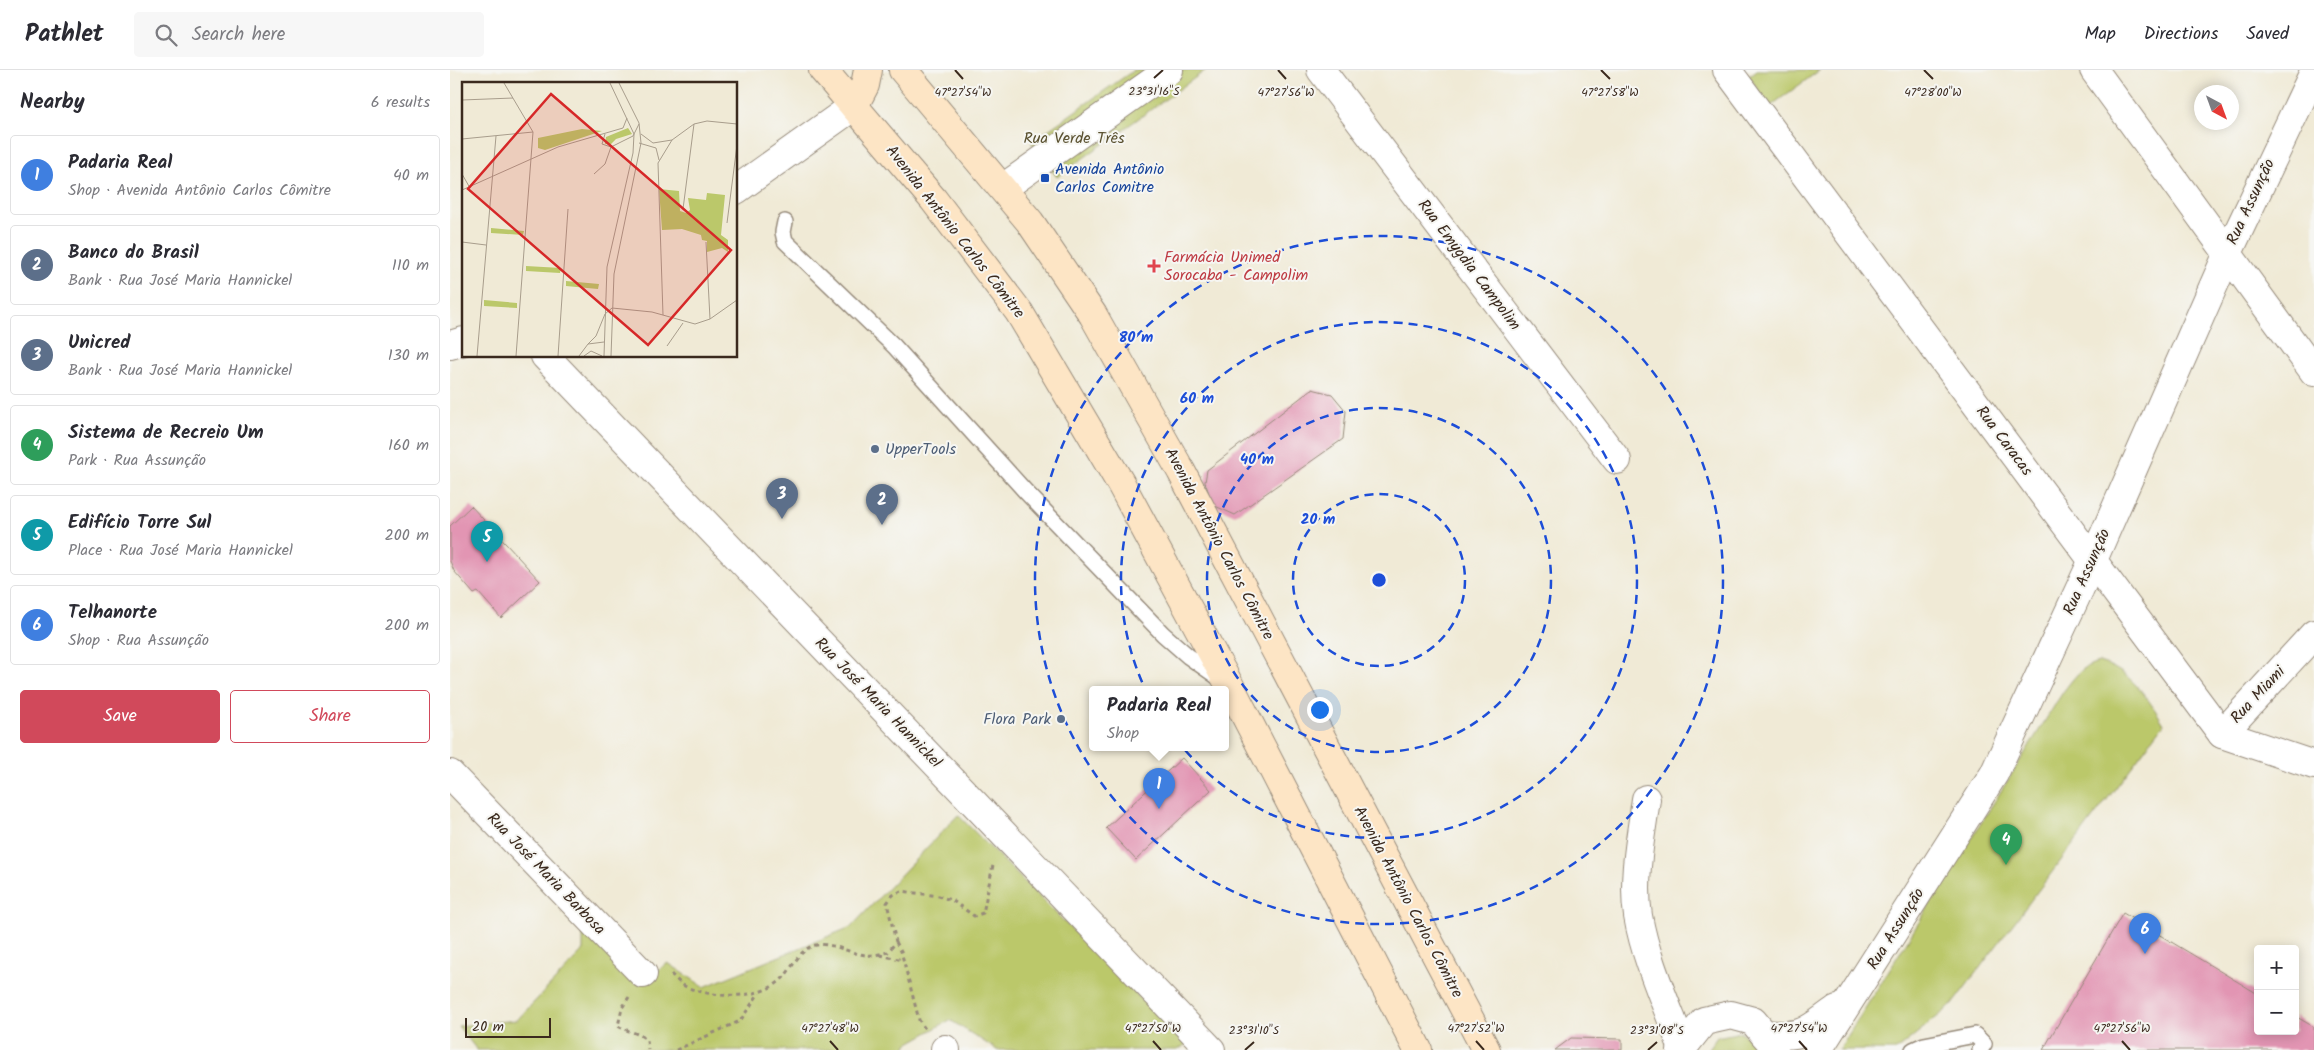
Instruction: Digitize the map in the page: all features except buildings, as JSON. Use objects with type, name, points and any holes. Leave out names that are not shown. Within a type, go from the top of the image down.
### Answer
[{"type":"main road","name":"Avenida Antônio Carlos Cômitre","points":[[823,70],[932,199],[1019,312],[1121,484],[1230,686],[1418,1050]]},
{"type":"main road","points":[[854,106],[866,85],[868,70]]},
{"type":"main road","name":"Avenida Antônio Carlos Cômitre","points":[[903,70],[1030,222],[1093,315],[1181,471],[1486,1050]]},
{"type":"street","points":[[1002,188],[1169,70]]},
{"type":"street","name":"Rua Emygdia Campolim","points":[[1321,70],[1617,460]]},
{"type":"street","name":"Rua Caracas","points":[[1727,70],[2222,734]]},
{"type":"street","points":[[2094,70],[2314,372]]},
{"type":"street","name":"Rua Assunção","points":[[1818,1050],[1853,998],[1994,774],[2093,560],[2228,253],[2312,80]]},
{"type":"street","points":[[738,189],[854,106]]},
{"type":"street","name":"Rua José Maria Hannickel","points":[[547,358],[1211,1050]]},
{"type":"street","name":"Rua Miami","points":[[2222,734],[2314,634]]},
{"type":"street","points":[[2222,734],[2314,765]]},
{"type":"street","name":"Rua José Maria Barbosa","points":[[450,774],[643,974]]},
{"type":"street","points":[[1646,799],[1638,861],[1638,916],[1654,972],[1682,1048]]},
{"type":"street","points":[[1682,1048],[1704,1021],[1731,1015],[1752,1021],[1769,1042],[1792,1037],[1804,1032],[1853,998]]},
{"type":"lane","points":[[785,222],[783,232],[785,241],[894,346],[1072,541],[1162,634],[1188,656],[1230,686]]},
{"type":"lane","points":[[1920,1048],[1974,1035],[1984,1044],[1980,1050]]},
{"type":"path","points":[[945,1049],[926,1031],[919,1020],[887,904],[893,895],[901,891],[939,896],[953,901],[974,916],[983,913],[1000,830]]},
{"type":"path","points":[[648,1050],[647,1040],[638,1033],[627,1032],[618,1026],[622,1008],[643,974],[656,969],[668,971],[687,988],[702,992],[724,994],[759,992],[782,979],[806,948],[816,945],[828,945],[864,954],[878,954],[888,952],[896,942]]},
{"type":"path","points":[[878,954],[903,960]]},
{"type":"path","points":[[676,1050],[740,1021],[759,992]]},
{"type":"green space","name":"Rua Verde Três","points":[[1134,70],[1206,70],[1057,177],[1031,142]]},
{"type":"green space","points":[[1757,70],[1820,70],[1769,107],[1749,76]]},
{"type":"green space","points":[[2099,662],[2110,666],[2129,678],[2151,704],[2164,724],[1951,1006],[1896,1050],[1839,1050],[2063,692],[2074,677],[2087,666]]},
{"type":"green space","points":[[958,815],[1186,1044],[1178,1050],[997,1050],[950,1020],[907,1044],[905,1050],[477,1050],[458,1026],[517,1020],[583,951],[583,919],[638,984],[668,963],[704,987],[851,927]]},
{"type":"green space","points":[[1741,1032],[1762,1050],[1708,1050],[1717,1037]]},
{"type":"place","name":"Avenida Antônio Carlos Comitre","points":[[1045,178]]},
{"type":"place","name":"Farmácia Unimed Sorocaba - Campolim","points":[[1154,266]]},
{"type":"place","name":"UpperTools","points":[[875,449]]},
{"type":"place","name":"Unicred","points":[[782,519]]},
{"type":"place","name":"Banco do Brasil","points":[[882,525]]},
{"type":"place","name":"Edifício Torre Sul","points":[[487,562]]},
{"type":"place","name":"Flora Park","points":[[1061,719]]},
{"type":"place","name":"Padaria Real","points":[[1159,809]]},
{"type":"place","name":"Sistema de Recreio Um","points":[[2006,865]]},
{"type":"place","name":"Telhanorte","points":[[2145,954]]}]
